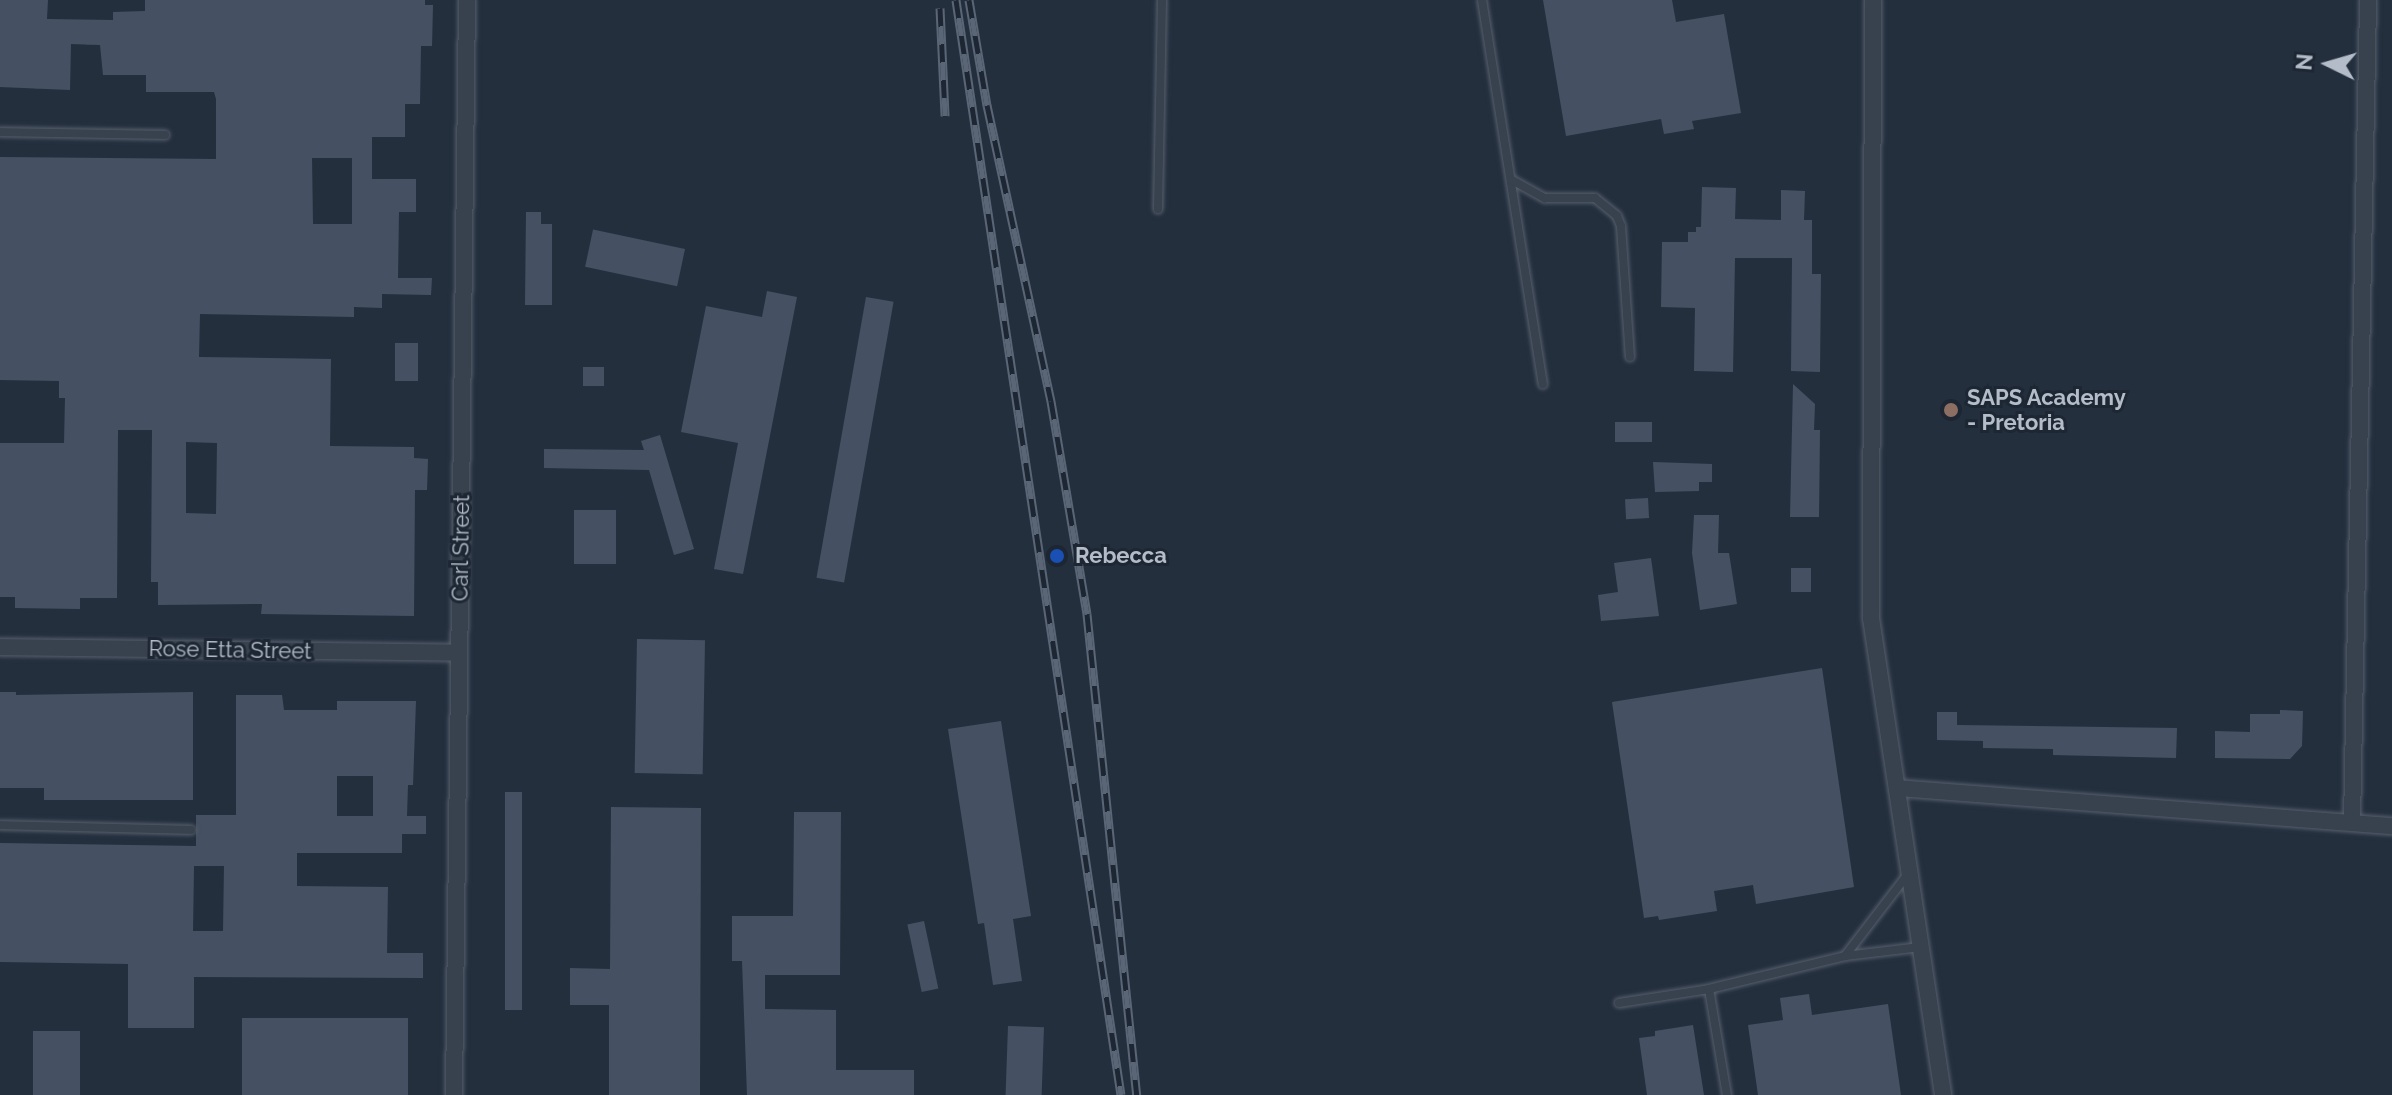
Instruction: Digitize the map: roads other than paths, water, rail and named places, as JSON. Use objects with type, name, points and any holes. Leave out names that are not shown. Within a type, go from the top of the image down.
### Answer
[{"type":"street","name":"Carl Street","points":[[454,1095],[467,0]]},
{"type":"street","points":[[1873,0],[1871,618],[1943,1095]]},
{"type":"street","points":[[2352,822],[2368,0]]},
{"type":"street","name":"Rose Etta Street","points":[[0,647],[459,653]]},
{"type":"street","points":[[1897,788],[2392,826]]},
{"type":"lane","points":[[1158,209],[1162,0]]},
{"type":"lane","points":[[1482,0],[1543,384]]},
{"type":"lane","points":[[0,132],[165,135]]},
{"type":"lane","points":[[1511,179],[1545,198],[1595,198],[1617,216],[1621,226],[1630,357]]},
{"type":"lane","points":[[0,825],[191,830]]},
{"type":"lane","points":[[1845,956],[1910,871]]},
{"type":"lane","points":[[1619,1003],[1709,989],[1845,956],[1922,947]]},
{"type":"lane","points":[[1709,989],[1727,1095]]},
{"type":"railway","points":[[956,0],[1121,1095]]},
{"type":"railway","points":[[969,0],[987,105],[1051,401],[1087,614],[1137,1095]]},
{"type":"railway","points":[[940,8],[945,116]]},
{"type":"place","name":"SAPS Academy - Pretoria","points":[[1951,410]]},
{"type":"place","name":"Rebecca","points":[[1057,556]]}]
